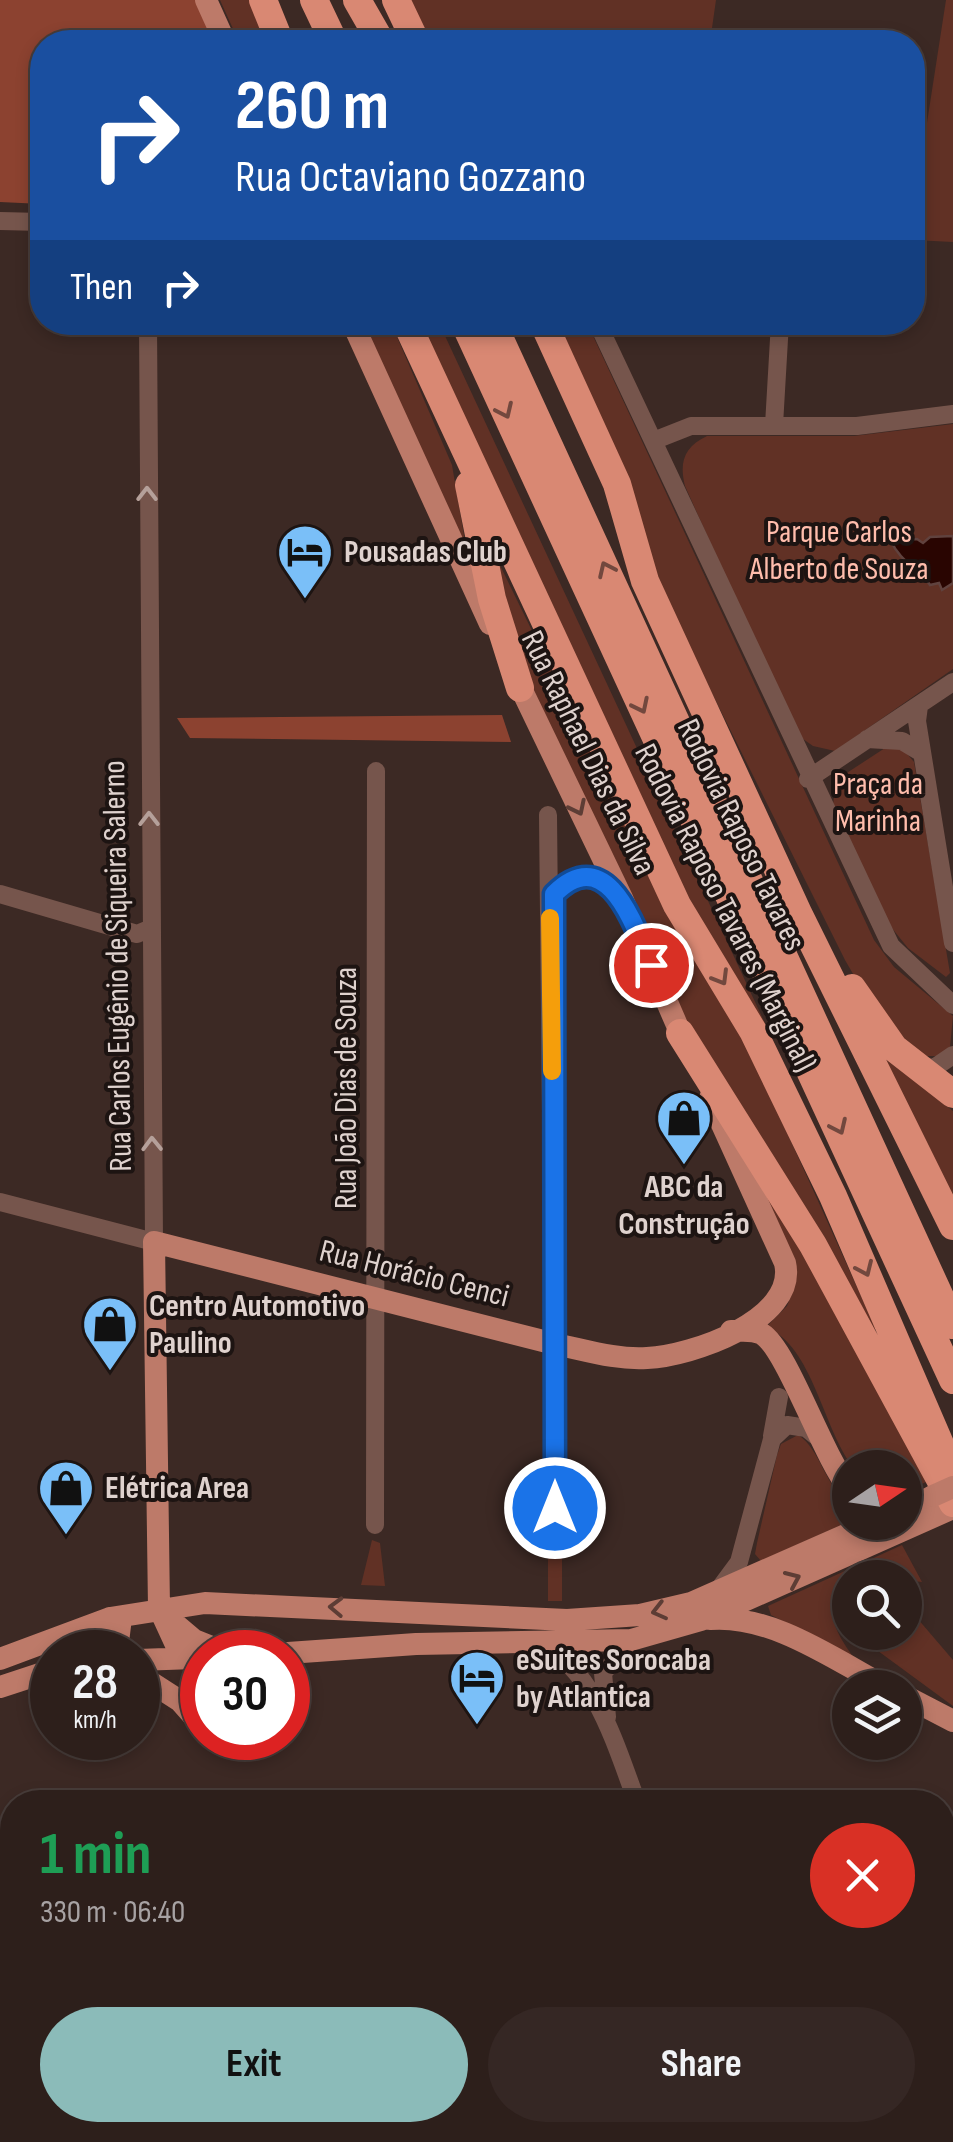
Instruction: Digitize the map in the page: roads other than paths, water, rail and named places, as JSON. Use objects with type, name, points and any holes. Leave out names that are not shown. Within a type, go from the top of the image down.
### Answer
[{"type":"highway","points":[[262,0],[275,30]]},
{"type":"highway","points":[[314,0],[328,30]]},
{"type":"highway","points":[[343,0],[357,30]]},
{"type":"highway","points":[[357,0],[374,30]]},
{"type":"highway","points":[[396,0],[410,30]]},
{"type":"highway","name":"Rodovia Raposo Tavares (Marginal)","points":[[412,335],[677,905],[753,1031],[833,1196],[953,1474]]},
{"type":"highway","name":"Rodovia Raposo Tavares","points":[[470,335],[953,1380]]},
{"type":"highway","name":"Rodovia Raposo Tavares","points":[[498,335],[953,1325]]},
{"type":"highway","points":[[540,335],[571,384]]},
{"type":"highway","name":"Rodovia Raposo Tavares (Marginal)","points":[[549,335],[617,484],[645,580],[800,915],[953,1226]]},
{"type":"highway","points":[[441,398],[463,462],[492,600],[520,688]]},
{"type":"highway","points":[[733,768],[856,995],[911,1064],[953,1094]]},
{"type":"highway","points":[[680,1033],[814,1245],[946,1502]]},
{"type":"main road","points":[[206,0],[220,30]]},
{"type":"main road","name":"Rua Raphael Dias da Silva","points":[[358,335],[520,688],[622,898],[786,1272],[785,1290],[774,1308],[732,1332]]},
{"type":"main road","name":"Rua Horácio Cenci","points":[[154,1242],[555,1344],[644,1358],[670,1356],[732,1332]]},
{"type":"main road","name":"Rua Carlos Eugênio de Siqueira Salerno","points":[[154,1242],[159,1608]]},
{"type":"main road","points":[[154,1281],[170,1257],[196,1251]]},
{"type":"main road","points":[[732,1332],[760,1333],[774,1346],[832,1461]]},
{"type":"main road","points":[[0,1659],[110,1618],[205,1603],[568,1620],[640,1615],[691,1603],[946,1502]]},
{"type":"main road","points":[[310,1651],[416,1644],[630,1640],[702,1620],[853,1540]]},
{"type":"main road","points":[[159,1608],[180,1630]]},
{"type":"main road","points":[[159,1608],[180,1640]]},
{"type":"main road","points":[[110,1618],[120,1630]]},
{"type":"main road","points":[[702,1620],[757,1624],[851,1670]]},
{"type":"main road","points":[[922,1705],[953,1721]]},
{"type":"street","points":[[0,221],[30,222]]},
{"type":"street","name":"Rua Carlos Eugênio de Siqueira Salerno","points":[[148,335],[154,1242]]},
{"type":"street","points":[[603,335],[808,778],[891,946],[953,1005]]},
{"type":"street","points":[[774,425],[779,335]]},
{"type":"street","points":[[653,441],[691,426],[857,426],[952,413]]},
{"type":"street","points":[[808,778],[953,682]]},
{"type":"street","points":[[919,706],[922,753],[953,943]]},
{"type":"street","points":[[868,739],[902,741],[922,753]]},
{"type":"street","name":"Rua João Dias de Souza","points":[[375,1526],[376,771]]},
{"type":"street","points":[[548,815],[555,1508]]},
{"type":"street","points":[[550,911],[554,894],[580,879],[604,882],[622,898]]},
{"type":"street","points":[[0,894],[137,934],[149,926]]},
{"type":"street","points":[[928,982],[953,990]]},
{"type":"street","points":[[911,1064],[934,1068],[953,1055]]},
{"type":"street","name":"Rua Horácio Cenci","points":[[0,1202],[154,1242]]},
{"type":"street","points":[[719,1590],[739,1562],[781,1413],[816,1436]]},
{"type":"street","points":[[610,1732],[603,1673],[630,1640]]},
{"type":"street","points":[[541,1643],[578,1671],[610,1732],[633,1790]]},
{"type":"place","name":"Pousadas Club","points":[[305,601]]},
{"type":"place","name":"ABC da Construção","points":[[684,1167]]},
{"type":"place","name":"Centro Automotivo Paulino","points":[[110,1373]]},
{"type":"place","name":"Elétrica Area","points":[[66,1537]]},
{"type":"place","name":"eSuites Sorocaba by Atlantica","points":[[477,1727]]},
{"type":"park label","name":"Parque Carlos Alberto de Souza","points":[[839,550]]},
{"type":"park label","name":"Praça da Marinha","points":[[878,802]]}]
